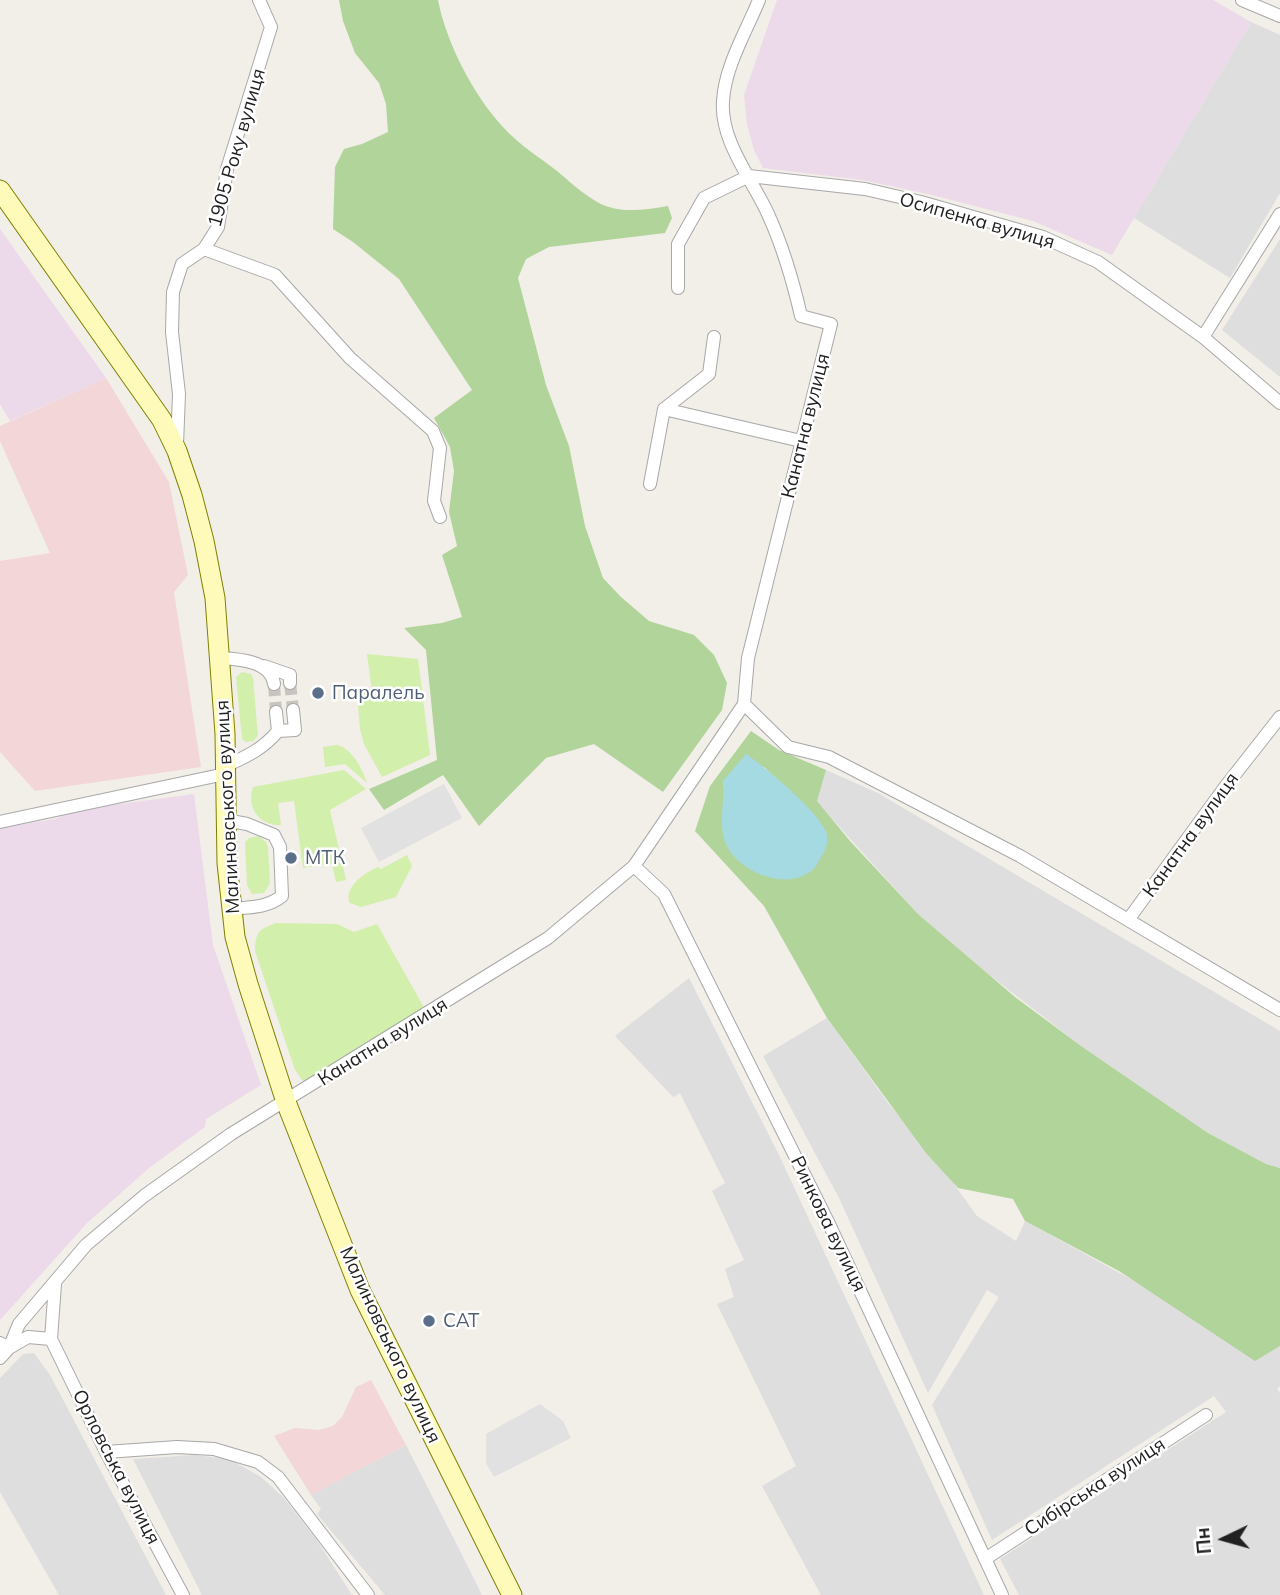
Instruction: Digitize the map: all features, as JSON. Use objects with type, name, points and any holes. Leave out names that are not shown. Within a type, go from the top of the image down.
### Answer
[{"type":"main road","name":"Малиновського вулиця","points":[[0,190],[162,420],[177,451],[204,541],[215,598],[221,658],[226,863],[241,960],[286,1102],[360,1290],[512,1595]]},
{"type":"street","name":"1905 Року вулиця","points":[[177,451],[179,394],[172,332],[173,292],[182,264],[204,248],[218,227],[227,169],[271,27],[259,0]]},
{"type":"street","points":[[678,288],[678,244],[704,198],[749,176],[724,124],[723,102],[726,80],[759,0]]},
{"type":"street","points":[[1242,0],[1280,16]]},
{"type":"street","name":"Осипенка вулиця","points":[[749,176],[865,189],[1043,237],[1098,262],[1203,337],[1280,403]]},
{"type":"street","name":"Канатна вулиця","points":[[3,1350],[19,1324],[86,1245],[144,1196],[200,1154],[548,938],[634,866],[744,704],[748,658],[831,324],[801,316],[790,271],[769,215],[749,176]]},
{"type":"street","points":[[1203,337],[1280,214]]},
{"type":"street","points":[[204,248],[275,275],[349,358],[433,431],[440,448],[434,500],[440,517]]},
{"type":"street","points":[[650,484],[664,409],[709,374],[714,337]]},
{"type":"street","points":[[664,409],[801,441]]},
{"type":"street","points":[[221,658],[243,659],[290,675],[290,683]]},
{"type":"street","points":[[260,665],[273,678],[274,684]]},
{"type":"street","points":[[744,704],[788,747],[829,757],[1020,856],[1280,1010]]},
{"type":"street","points":[[0,822],[225,770],[250,755],[278,731],[295,730],[293,710]]},
{"type":"street","points":[[276,712],[278,731]]},
{"type":"street","name":"Канатна вулиця","points":[[1128,920],[1280,717]]},
{"type":"street","points":[[226,820],[247,824],[274,835],[280,847],[282,896],[274,903],[231,909]]},
{"type":"street","name":"Ринкова вулиця","points":[[634,866],[664,894],[830,1224],[1002,1595]]},
{"type":"street","points":[[3,1350],[28,1337],[51,1339],[55,1284]]},
{"type":"street","name":"Орловська вулиця","points":[[51,1339],[106,1452],[183,1595]]},
{"type":"street","name":"Сибірська вулиця","points":[[985,1559],[1206,1415]]},
{"type":"street","points":[[106,1452],[177,1447],[214,1449],[258,1462],[278,1477],[368,1595]]},
{"type":"shaded area","points":[[777,0],[1213,0],[1251,22],[1112,255],[1033,221],[928,194],[862,180],[763,168],[754,150],[747,124],[744,95]]},
{"type":"shaded area","points":[[1251,22],[1280,35],[1280,193],[1230,278],[1134,218]]},
{"type":"shaded area","points":[[0,229],[106,378],[10,421],[0,404]]},
{"type":"shaded area","points":[[1280,239],[1280,377],[1222,330]]},
{"type":"shaded area","points":[[106,378],[169,482],[188,575],[174,592],[201,767],[35,791],[0,752],[0,561],[50,553],[0,441],[0,426]]},
{"type":"shaded area","points":[[826,770],[878,793],[1280,1031],[1280,1168],[1266,1164],[1208,1133],[1081,1046],[987,973],[918,914],[816,801]]},
{"type":"shaded area","points":[[444,784],[462,818],[379,862],[361,828]]},
{"type":"shaded area","points":[[194,794],[213,945],[261,1085],[206,1119],[205,1127],[149,1168],[87,1223],[0,1320],[0,828],[55,819],[76,810]]},
{"type":"shaded area","points":[[689,978],[779,1155],[984,1595],[821,1595],[762,1486],[796,1466],[717,1304],[734,1297],[725,1269],[744,1260],[712,1191],[725,1183],[680,1093],[673,1097],[615,1036]]},
{"type":"shaded area","points":[[827,1018],[888,1103],[946,1173],[977,1216],[1016,1241],[1025,1221],[1167,1299],[1255,1360],[1280,1346],[1280,1386],[1277,1389],[1280,1393],[1280,1595],[1019,1595],[1000,1559],[1226,1412],[1214,1396],[992,1540],[932,1405],[999,1297],[987,1290],[928,1393],[839,1198],[763,1056]]},
{"type":"shaded area","points":[[34,1353],[50,1375],[166,1595],[59,1595],[0,1492],[0,1378],[23,1354]]},
{"type":"shaded area","points":[[371,1380],[406,1445],[311,1495],[274,1436],[295,1428],[319,1430],[333,1426],[342,1417],[356,1387]]},
{"type":"shaded area","points":[[540,1404],[563,1421],[571,1438],[494,1477],[486,1463],[486,1434]]},
{"type":"shaded area","points":[[406,1445],[482,1595],[385,1595],[317,1514],[321,1509],[311,1495]]},
{"type":"shaded area","points":[[195,1455],[229,1459],[261,1477],[283,1497],[316,1539],[352,1595],[202,1595],[133,1459]]},
{"type":"green space","points":[[339,0],[438,0],[447,33],[471,84],[492,114],[515,139],[582,192],[603,205],[631,210],[668,206],[672,218],[665,233],[549,247],[526,259],[518,278],[546,385],[569,446],[585,526],[603,578],[649,621],[694,635],[714,655],[727,683],[722,710],[663,792],[594,744],[546,758],[479,826],[443,775],[384,810],[369,789],[437,760],[426,650],[404,628],[442,623],[462,617],[442,555],[457,546],[449,512],[454,471],[450,447],[434,418],[472,390],[399,279],[333,229],[335,167],[344,149],[388,132],[386,104],[379,83],[355,53],[343,21]]},
{"type":"green space","points":[[367,654],[418,659],[430,755],[382,777],[364,744],[360,729],[357,693],[372,691]]},
{"type":"green space","points":[[242,672],[251,674],[253,678],[258,736],[253,741],[246,742],[242,739],[236,677]]},
{"type":"green space","points":[[751,731],[779,750],[826,770],[817,801],[918,914],[1015,997],[1081,1046],[1208,1133],[1266,1164],[1280,1168],[1280,1346],[1255,1361],[1119,1271],[1025,1221],[1013,1199],[958,1188],[926,1153],[827,1018],[764,906],[695,831],[710,786]],"holes":[[[764,767],[815,816],[826,832],[812,870],[799,877],[725,798],[723,781]]]},
{"type":"green space","points":[[337,745],[352,755],[367,783],[345,764],[325,767],[323,747]]},
{"type":"green space","points":[[344,770],[366,789],[330,810],[346,880],[336,882],[332,864],[303,868],[294,801],[278,803],[281,825],[273,824],[256,814],[251,794],[253,787]]},
{"type":"green space","points":[[259,836],[268,847],[270,883],[264,893],[252,894],[247,885],[245,842],[249,838]]},
{"type":"green space","points":[[407,855],[412,866],[396,897],[361,907],[350,903],[352,886],[362,877],[373,869],[381,869]]},
{"type":"green space","points":[[276,923],[337,924],[354,932],[377,924],[426,1011],[311,1084],[302,1080],[295,1070],[255,951],[259,932]]},
{"type":"water","points":[[746,754],[802,802],[826,832],[827,842],[823,854],[813,869],[802,876],[777,879],[764,876],[741,863],[726,844],[722,829],[723,781]]},
{"type":"tunnel","points":[[290,683],[293,710]]},
{"type":"tunnel","points":[[274,684],[276,712]]},
{"type":"place","name":"Паралель","points":[[318,693]]},
{"type":"place","name":"МТК","points":[[291,858]]},
{"type":"place","name":"САТ","points":[[429,1321]]}]
